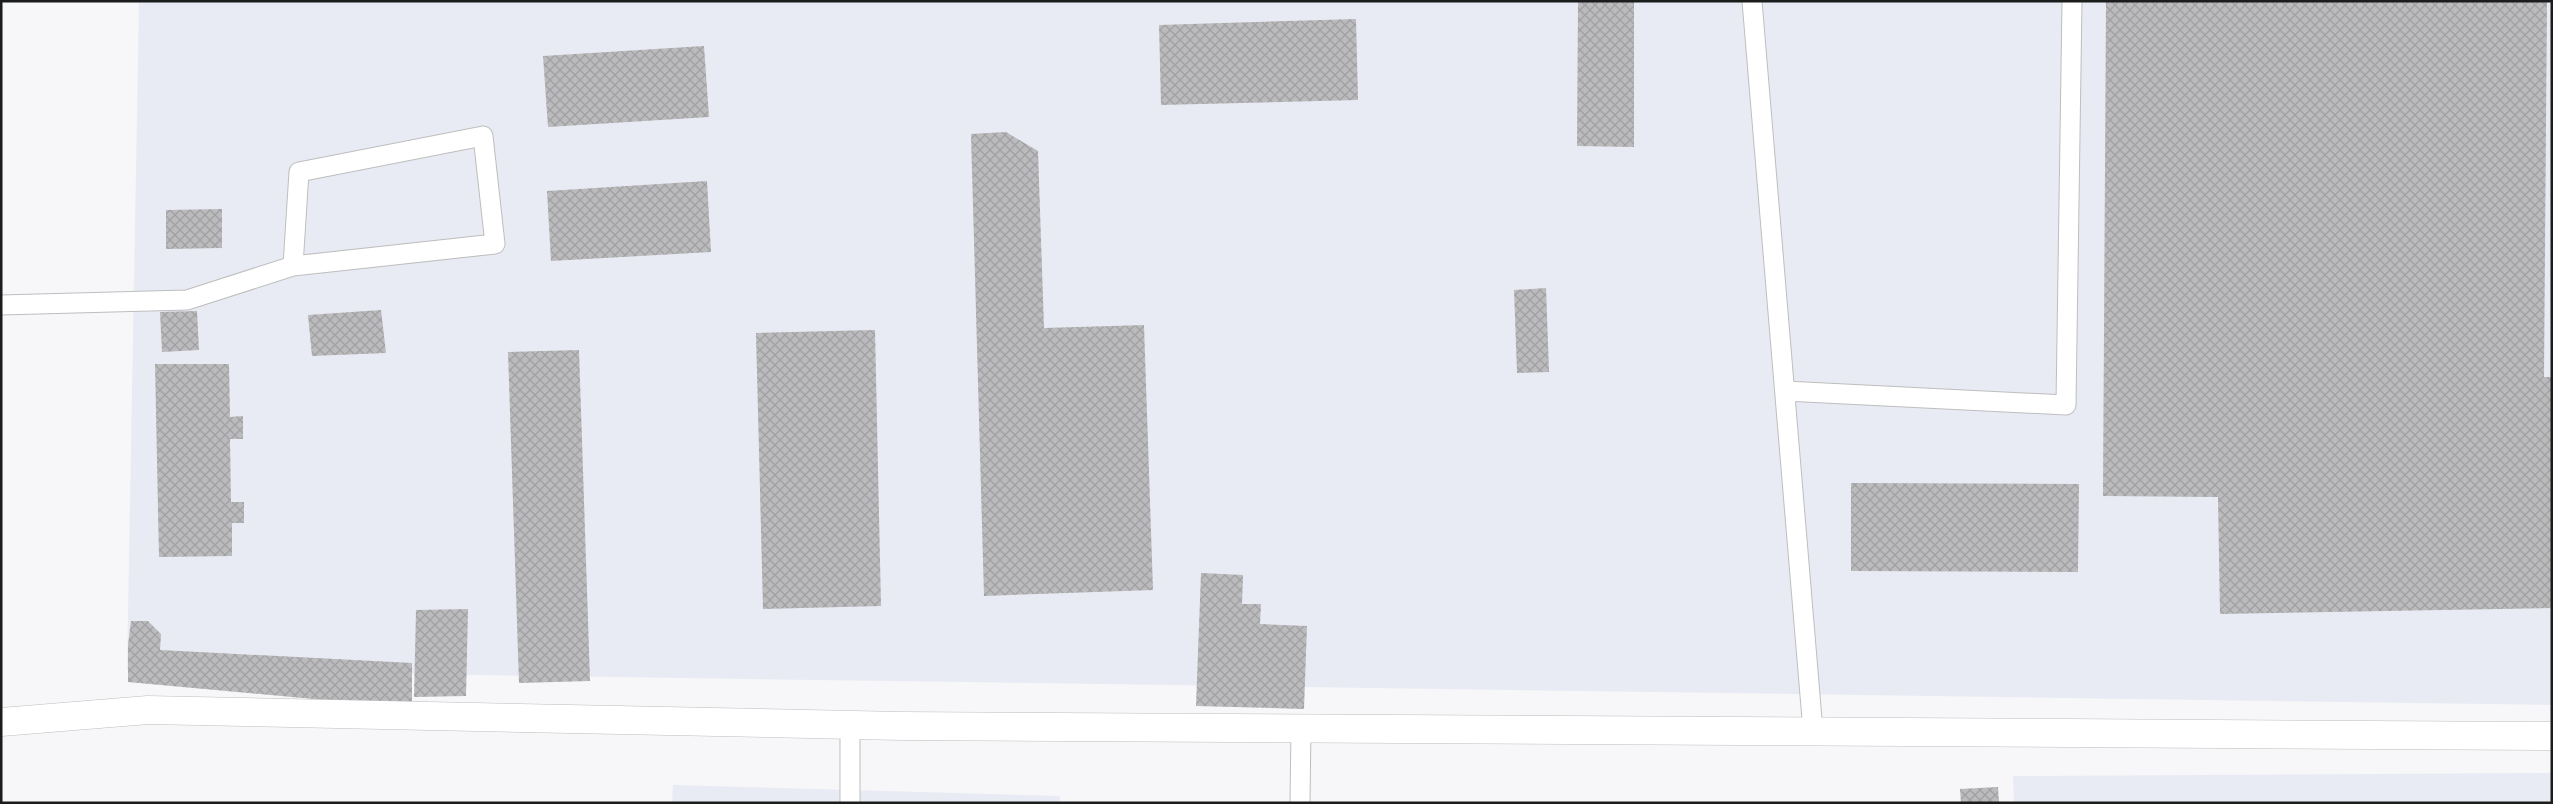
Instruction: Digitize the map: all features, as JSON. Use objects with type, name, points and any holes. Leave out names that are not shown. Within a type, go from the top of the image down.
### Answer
[{"type":"street","points":[[1,722],[148,710],[850,725],[2552,736]]},
{"type":"lane","points":[[1752,1],[1813,731]]},
{"type":"lane","points":[[1785,392],[2066,405],[2072,1]]},
{"type":"lane","points":[[1,306],[187,300],[293,266],[495,244],[483,136],[299,172],[293,266]]},
{"type":"lane","points":[[850,725],[850,803]]},
{"type":"lane","points":[[1300,803],[1301,728]]},
{"type":"shaded area","points":[[139,1],[2552,1],[2552,705],[127,670]]},
{"type":"shaded area","points":[[2552,773],[2552,803],[2014,803],[2013,776]]},
{"type":"shaded area","points":[[673,785],[1060,796],[1060,803],[672,803]]},
{"type":"building","points":[[1578,1],[1634,1],[1634,147],[1577,146]]},
{"type":"building","points":[[2106,1],[2547,1],[2544,377],[2552,377],[2552,608],[2220,614],[2218,497],[2103,496]]},
{"type":"building","points":[[1356,19],[1358,100],[1161,105],[1159,25]]},
{"type":"building","points":[[704,46],[709,117],[548,127],[543,56]]},
{"type":"building","points":[[1006,132],[1038,151],[1044,328],[1144,325],[1153,590],[984,596],[971,134]]},
{"type":"building","points":[[707,181],[711,252],[551,261],[547,191]]},
{"type":"building","points":[[222,209],[222,248],[166,249],[166,210]]},
{"type":"building","points":[[1546,288],[1549,372],[1517,373],[1514,290]]},
{"type":"building","points":[[381,310],[386,353],[312,356],[308,315]]},
{"type":"building","points":[[197,311],[199,350],[162,352],[160,312]]},
{"type":"building","points":[[875,330],[881,606],[763,609],[756,333]]},
{"type":"building","points":[[579,350],[590,681],[519,683],[508,352]]},
{"type":"building","points":[[155,364],[229,364],[230,417],[243,416],[243,439],[230,439],[231,502],[244,502],[244,523],[232,523],[232,556],[159,557]]},
{"type":"building","points":[[1851,483],[2079,484],[2078,572],[1851,571]]},
{"type":"building","points":[[1201,573],[1243,575],[1242,604],[1261,604],[1260,624],[1307,626],[1304,709],[1196,706]]},
{"type":"building","points":[[468,609],[466,696],[414,697],[416,610]]},
{"type":"building","points":[[131,621],[148,621],[161,634],[160,650],[412,663],[412,708],[128,682],[128,645]]},
{"type":"building","points":[[1998,787],[1999,803],[1961,803],[1960,789]]}]
